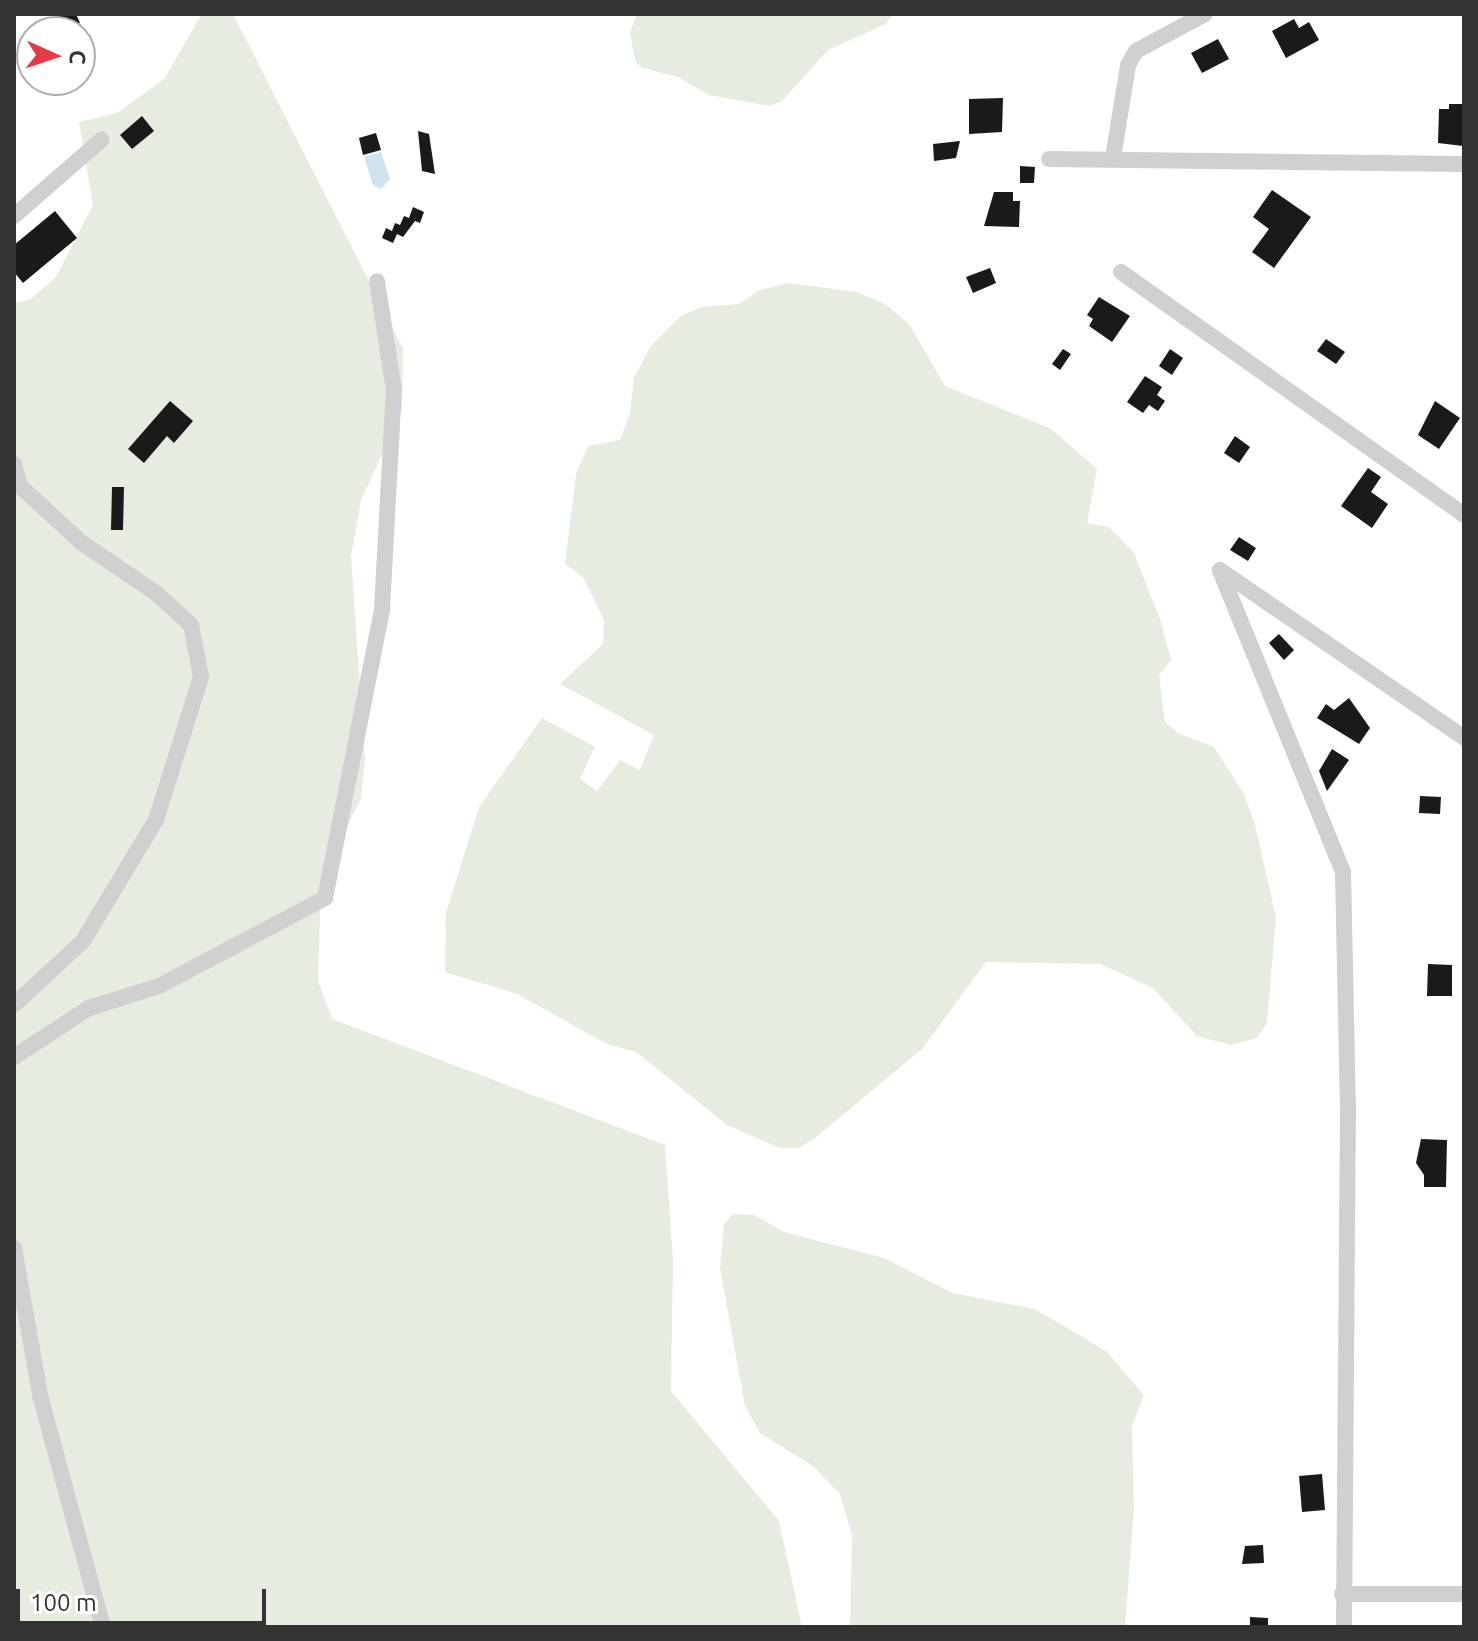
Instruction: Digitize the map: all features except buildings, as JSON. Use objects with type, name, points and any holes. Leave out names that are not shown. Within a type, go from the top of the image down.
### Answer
[{"type":"street","points":[[1113,158],[1128,65],[1136,51],[1205,14]]},
{"type":"street","points":[[14,216],[101,140]]},
{"type":"street","points":[[1049,159],[1464,164]]},
{"type":"street","points":[[1121,272],[1464,515]]},
{"type":"street","points":[[14,1057],[89,1008],[159,986],[325,898],[382,609],[394,390],[377,281]]},
{"type":"street","points":[[14,464],[20,486],[82,543],[191,625],[201,677],[156,820],[83,941],[14,1005]]},
{"type":"street","points":[[1344,1627],[1348,1111],[1343,872],[1220,570],[1464,738]]},
{"type":"street","points":[[14,1248],[41,1399],[103,1627]]},
{"type":"street","points":[[1342,1594],[1464,1594]]},
{"type":"shaded area","points":[[202,14],[233,14],[403,348],[402,411],[361,500],[351,556],[365,759],[361,798],[321,880],[318,981],[332,1019],[665,1145],[673,1259],[671,1391],[779,1521],[802,1627],[14,1627],[14,303],[31,299],[56,277],[93,205],[79,122],[117,113],[164,79]]},
{"type":"shaded area","points":[[637,14],[893,14],[886,24],[828,50],[782,101],[770,106],[709,95],[678,77],[643,68],[636,63],[630,33]]},
{"type":"shaded area","points":[[788,283],[857,292],[885,304],[909,324],[945,386],[1050,428],[1097,469],[1087,523],[1109,527],[1134,553],[1161,622],[1171,660],[1159,675],[1165,722],[1178,733],[1214,747],[1244,794],[1255,825],[1276,918],[1267,1023],[1257,1038],[1230,1045],[1197,1036],[1153,988],[1100,964],[986,962],[922,1049],[814,1139],[798,1148],[780,1148],[727,1125],[636,1052],[607,1044],[517,994],[445,972],[446,913],[479,807],[542,718],[595,747],[580,779],[597,791],[620,760],[640,770],[654,735],[560,684],[603,644],[604,620],[583,577],[565,564],[576,474],[588,446],[620,440],[630,413],[634,377],[651,346],[681,316],[701,307],[738,304],[760,290]]},
{"type":"shaded area","points":[[733,1214],[754,1215],[784,1232],[884,1258],[953,1293],[1035,1309],[1106,1351],[1144,1395],[1132,1425],[1134,1508],[1125,1627],[850,1627],[852,1535],[840,1494],[813,1466],[760,1433],[745,1406],[720,1268],[724,1224]]},
{"type":"water","points":[[381,152],[390,179],[381,189],[373,185],[364,157]]}]
